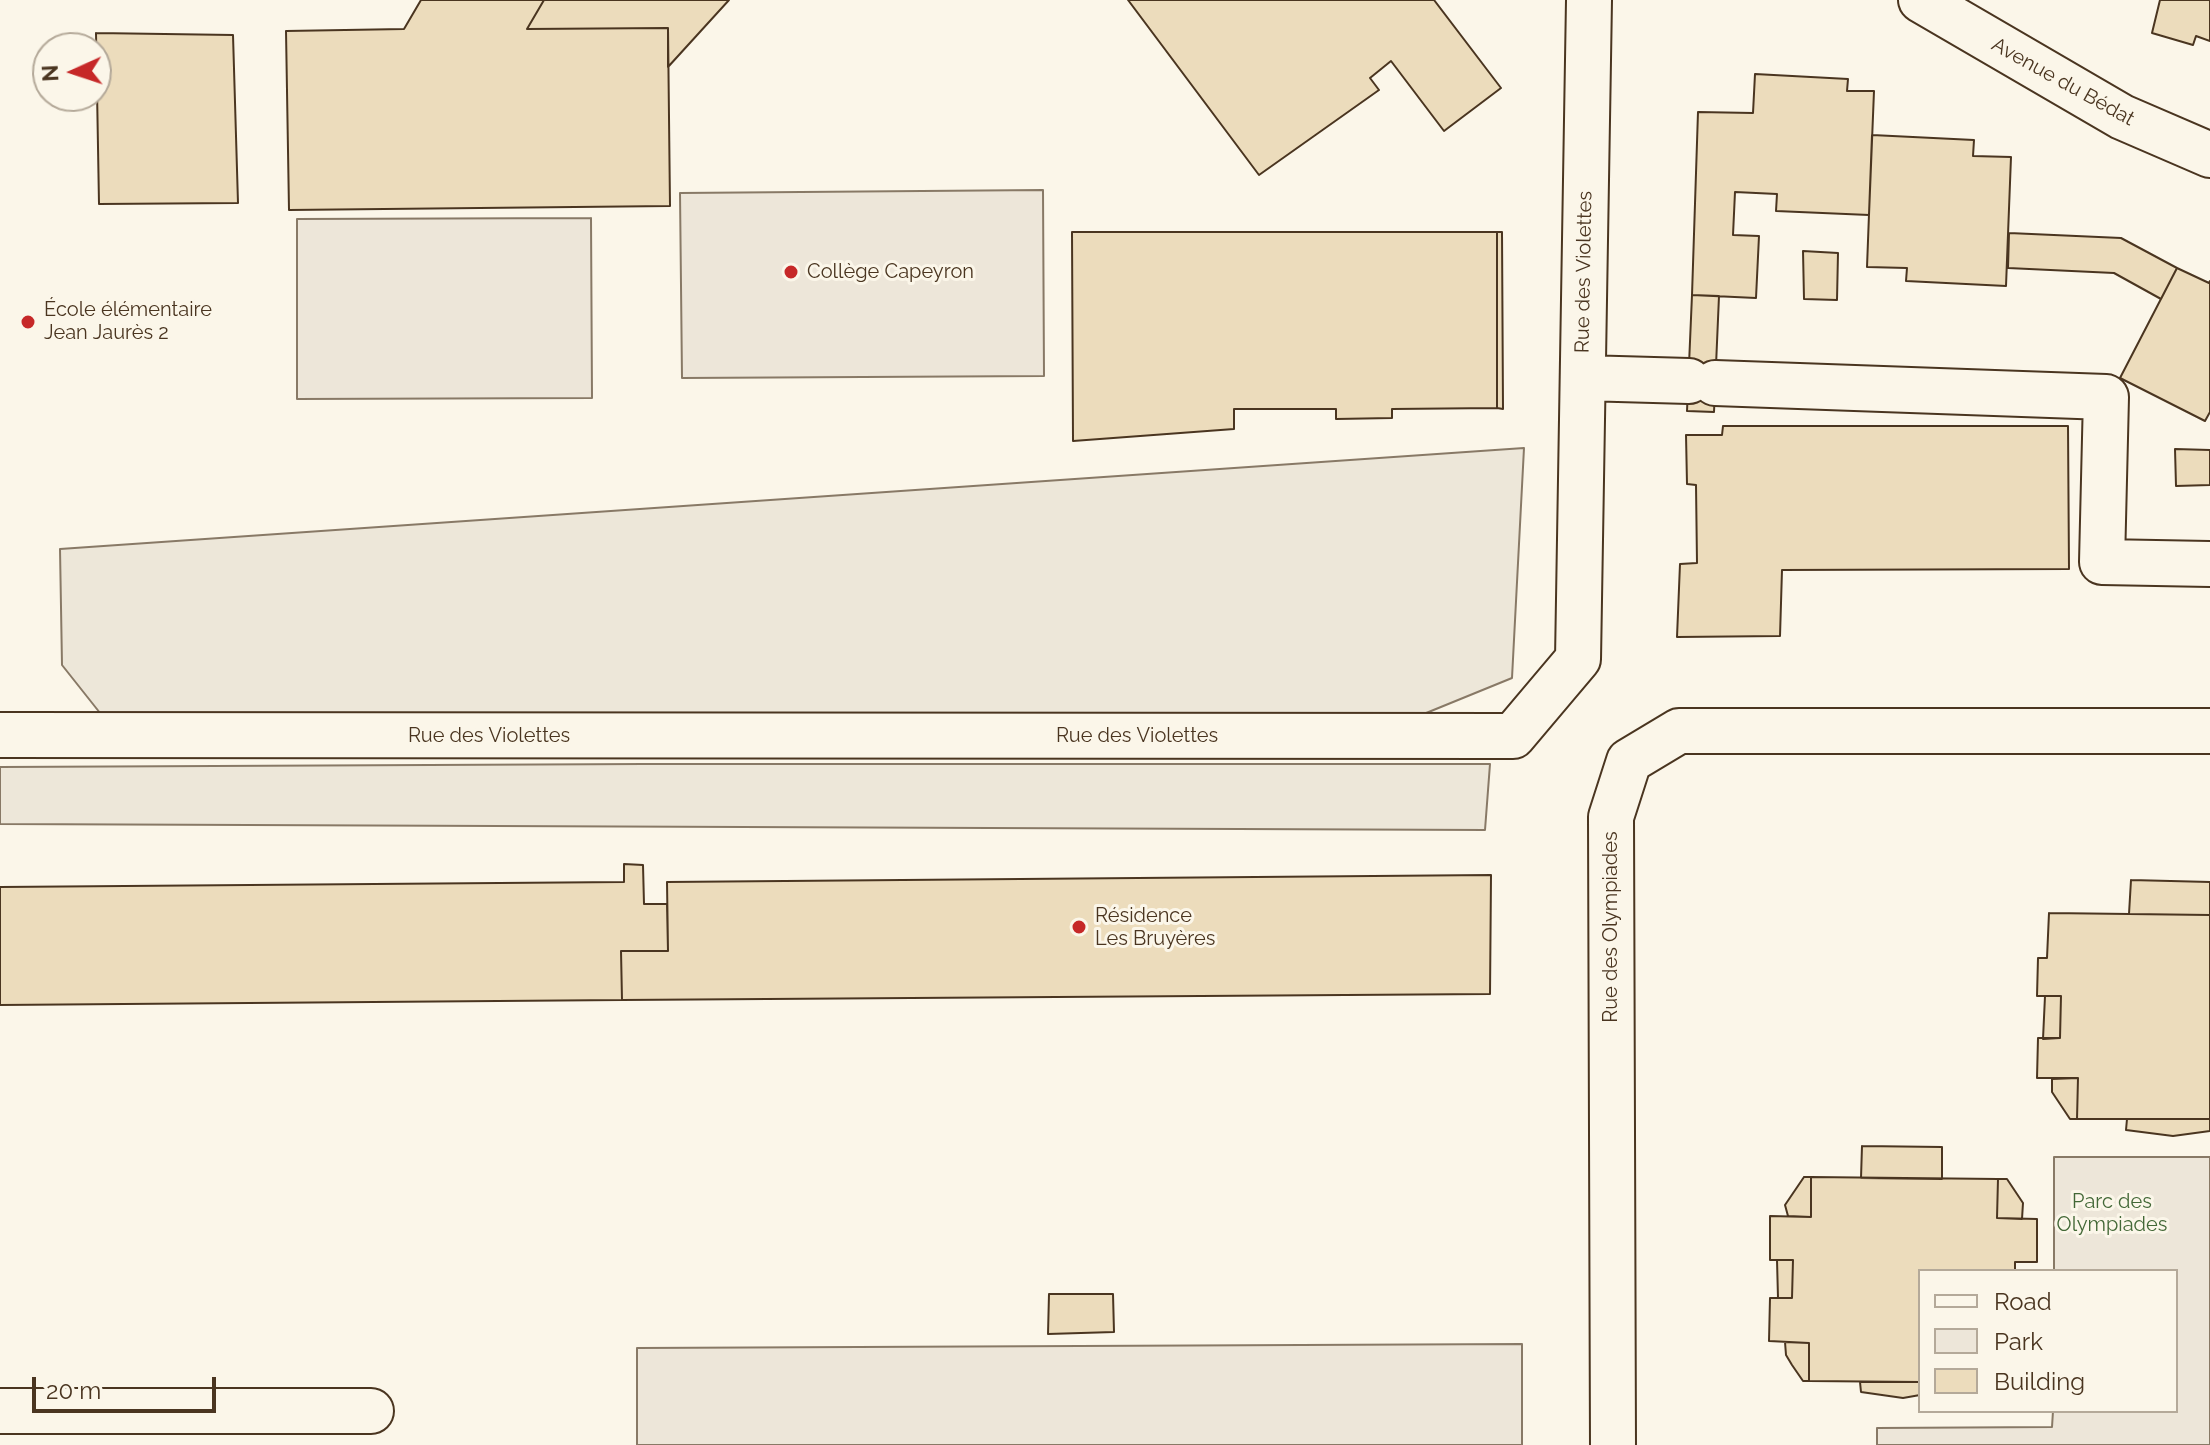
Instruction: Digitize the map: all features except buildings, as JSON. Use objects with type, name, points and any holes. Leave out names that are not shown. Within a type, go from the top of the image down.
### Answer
[{"type":"street","name":"Rue des Violettes","points":[[0,735],[1513,736],[1578,659],[1589,0]]},
{"type":"street","name":"Avenue du Bédat","points":[[1921,0],[2122,117],[2210,155]]},
{"type":"street","points":[[1583,378],[2106,397],[2102,562],[2210,564]]},
{"type":"street","name":"Rue des Olympiades","points":[[1613,1445],[1611,817],[1629,761],[1679,731],[2210,731]]},
{"type":"street","points":[[0,1411],[371,1411]]},
{"type":"green space","points":[[1043,190],[1044,376],[682,378],[680,193]]},
{"type":"green space","points":[[591,218],[592,398],[297,399],[297,219]]},
{"type":"green space","name":"Parc des Olympiades","points":[[2054,1157],[2210,1157],[2210,1445],[1877,1445],[1877,1428],[2052,1427],[2053,1413],[2178,1413],[2178,1269],[2054,1269]]},
{"type":"green space","points":[[1522,1344],[1522,1445],[637,1445],[637,1348]]},
{"type":"shaded area","points":[[1524,448],[1512,678],[1409,720],[104,718],[62,665],[60,549]]},
{"type":"shaded area","points":[[1490,764],[1485,830],[0,824],[0,767]]},
{"type":"place","name":"Collège Capeyron","points":[[791,272]]},
{"type":"place","name":"École élémentaire Jean Jaurès 2","points":[[28,322]]},
{"type":"place","name":"Résidence Les Bruyères","points":[[1079,927]]}]
